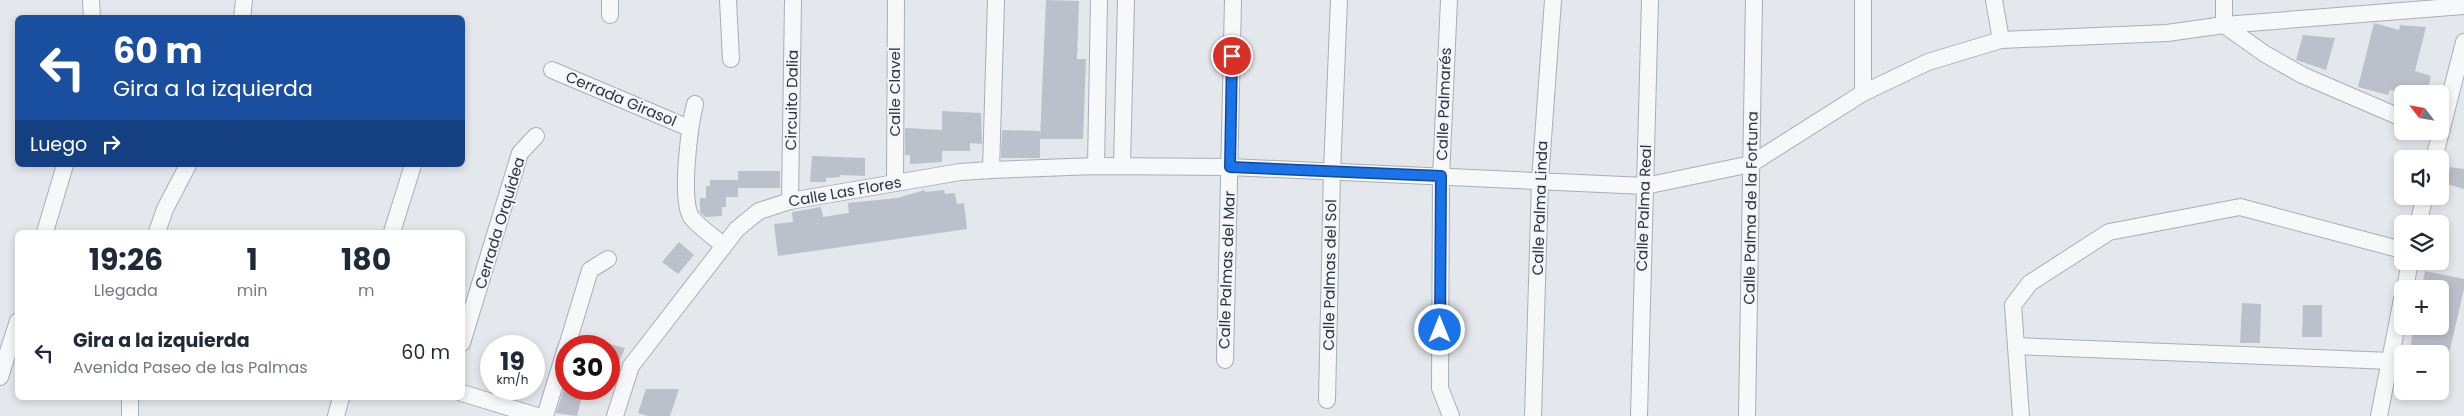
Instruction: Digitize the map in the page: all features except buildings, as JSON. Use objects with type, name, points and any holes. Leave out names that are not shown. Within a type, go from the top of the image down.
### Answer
[{"type":"street","points":[[91,0],[92,15]]},
{"type":"street","points":[[242,15],[244,0]]},
{"type":"street","points":[[728,0],[732,59]]},
{"type":"street","name":"Circuito Dalia","points":[[790,200],[794,0]]},
{"type":"street","name":"Calle Clavel","points":[[895,183],[896,0]]},
{"type":"street","points":[[990,170],[996,0]]},
{"type":"street","points":[[1096,166],[1099,0]]},
{"type":"street","points":[[1122,166],[1126,0]]},
{"type":"street","name":"Calle Palmas del Mar","points":[[1225,360],[1233,0]]},
{"type":"street","name":"Calle Palmas del Sol","points":[[1327,400],[1332,172],[1340,0]]},
{"type":"street","name":"Calle Palmarés","points":[[1448,0],[1441,176],[1440,388],[1451,416]]},
{"type":"street","name":"Calle Palma Linda","points":[[1533,416],[1540,181],[1553,0]]},
{"type":"street","name":"Calle Palma Real","points":[[1639,416],[1650,0]]},
{"type":"street","name":"Calle Palma de la Fortuna","points":[[1747,416],[1754,0]]},
{"type":"street","points":[[1863,0],[1863,93]]},
{"type":"street","points":[[1994,0],[2001,40]]},
{"type":"street","points":[[2224,0],[2224,25]]},
{"type":"street","points":[[1751,164],[1863,93],[1928,62],[2001,40],[2167,33],[2224,25],[2464,6]]},
{"type":"street","points":[[2224,25],[2265,54],[2302,75],[2394,115]]},
{"type":"street","points":[[2449,93],[2464,42]]},
{"type":"street","name":"Cerrada Girasol","points":[[552,70],[689,128]]},
{"type":"street","name":"Cerrada Girasol","points":[[695,104],[689,128],[686,196],[690,217],[724,246]]},
{"type":"street","name":"Cerrada Orquídea","points":[[465,333],[520,153],[536,136]]},
{"type":"street","name":"Calle Las Flores","points":[[615,416],[631,366],[737,228],[759,211],[790,200],[960,172],[1096,166],[1230,167],[1645,186],[1751,164]]},
{"type":"street","points":[[46,230],[64,167]]},
{"type":"street","points":[[158,230],[165,209],[187,167]]},
{"type":"street","points":[[393,230],[413,167]]},
{"type":"street","points":[[2021,416],[2013,305],[2030,283],[2109,232],[2240,207],[2394,248]]},
{"type":"street","points":[[570,335],[590,270],[608,259]]},
{"type":"street","points":[[0,378],[15,330]]},
{"type":"street","points":[[2379,416],[2396,335]]},
{"type":"street","points":[[2016,346],[2391,361]]},
{"type":"street","points":[[545,416],[555,383]]},
{"type":"street","points":[[465,394],[537,416]]},
{"type":"street","points":[[130,400],[130,416]]},
{"type":"street","points":[[336,416],[340,400]]},
{"type":"route","points":[[1232,56],[1230,167],[1441,176],[1440,330]]}]
